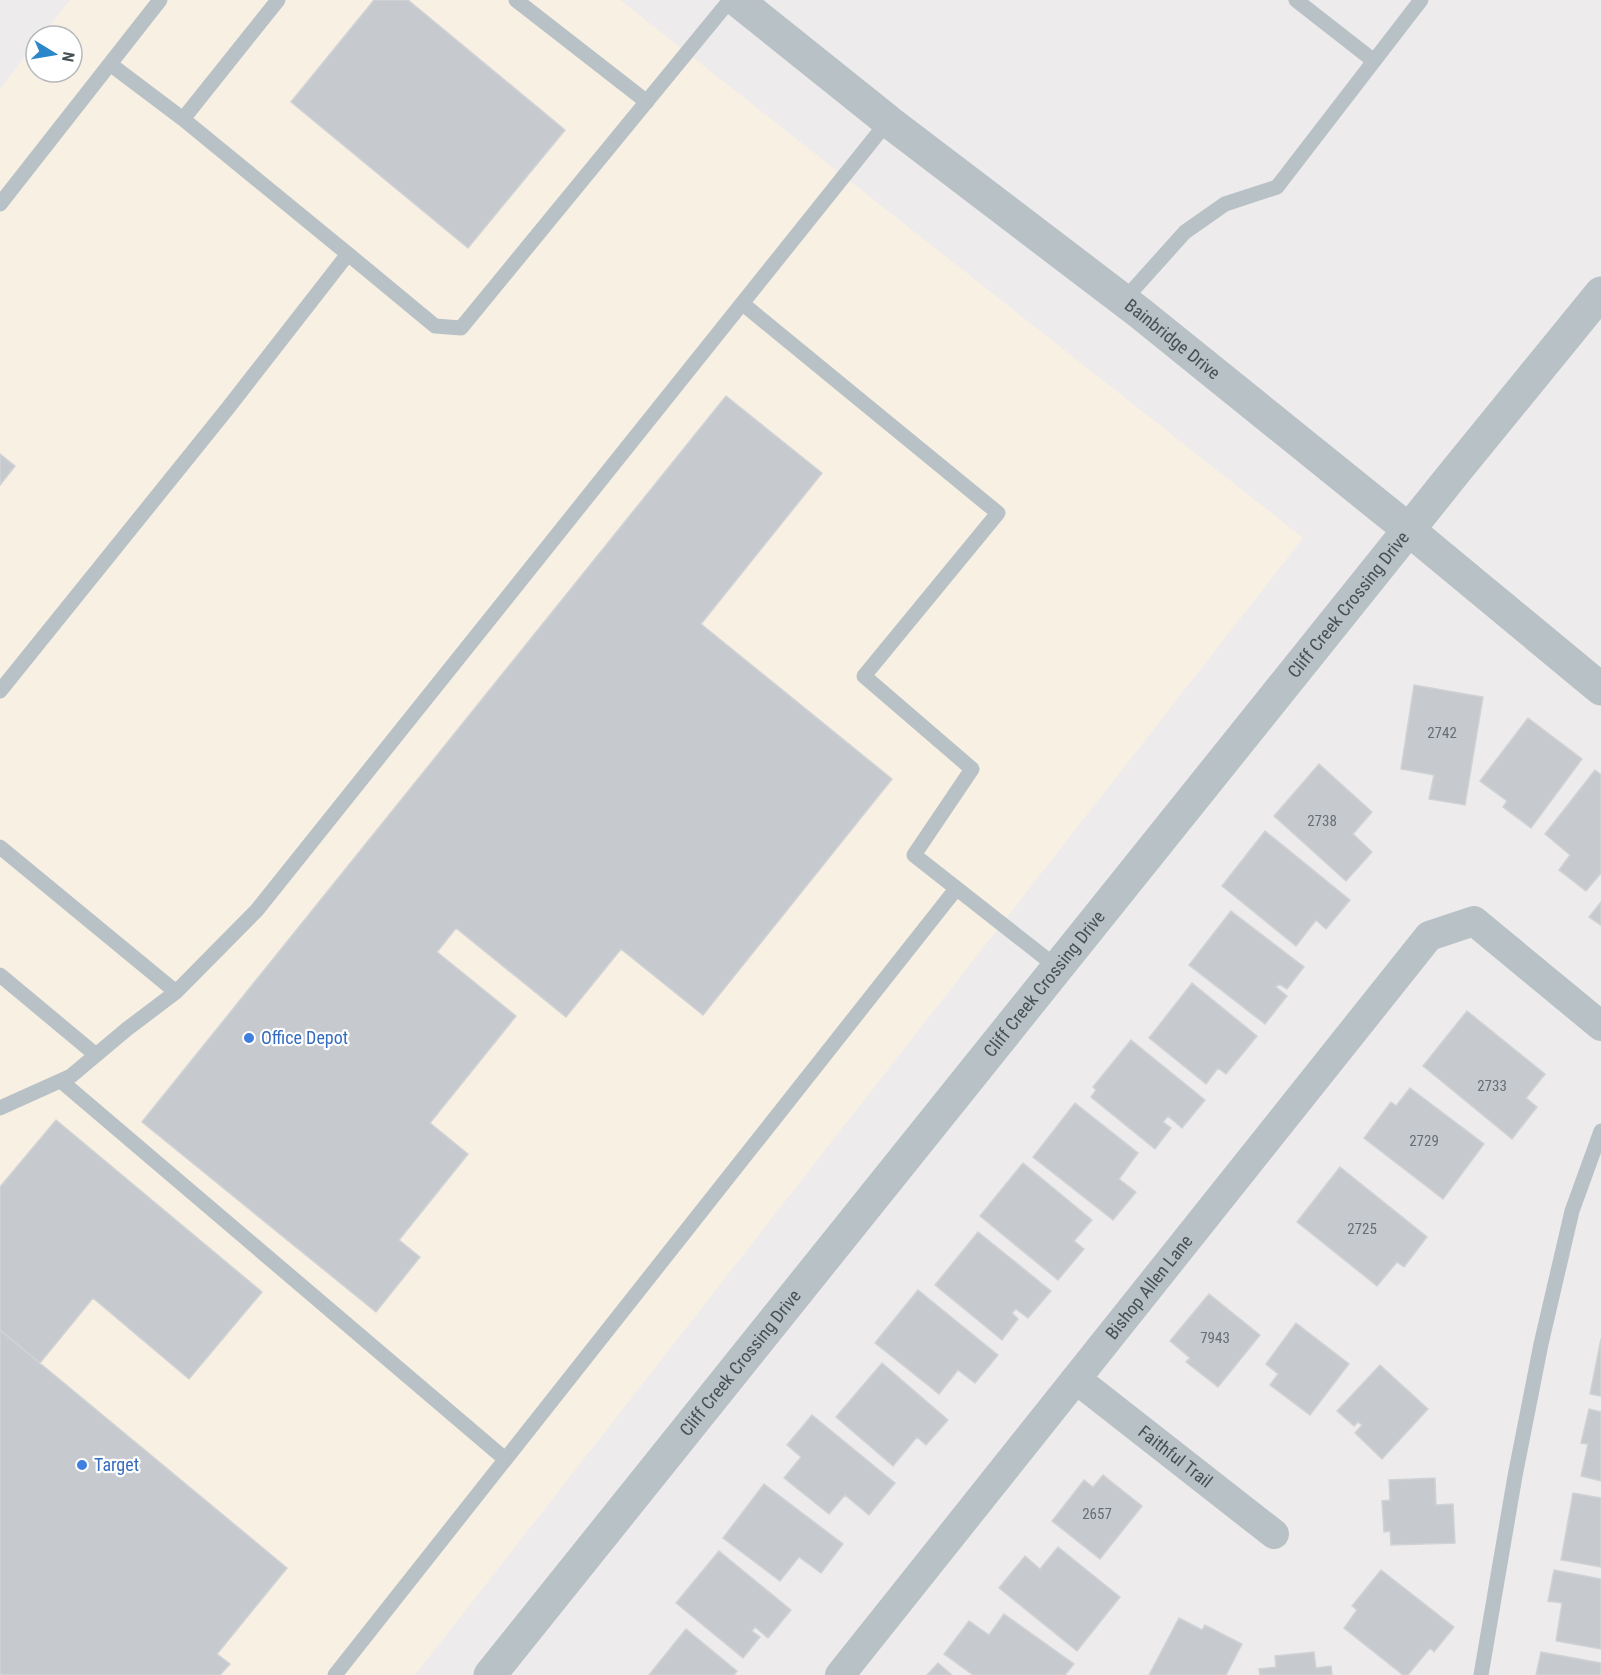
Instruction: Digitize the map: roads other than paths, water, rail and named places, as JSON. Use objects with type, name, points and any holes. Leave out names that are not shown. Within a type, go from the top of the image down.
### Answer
[{"type":"street","name":"Bainbridge Drive","points":[[736,0],[888,121],[1123,301],[1409,530],[1601,689]]},
{"type":"street","name":"Cliff Creek Crossing Drive","points":[[490,1675],[1601,292]]},
{"type":"street","name":"Bishop Allen Lane","points":[[840,1675],[1430,936],[1474,921],[1601,1026]]},
{"type":"street","name":"Faithful Trail","points":[[1076,1379],[1274,1534]]},
{"type":"lane","points":[[0,204],[160,0]]},
{"type":"lane","points":[[183,119],[278,0]]},
{"type":"lane","points":[[516,0],[647,102]]},
{"type":"lane","points":[[110,64],[183,119],[435,326],[461,328],[730,0]]},
{"type":"lane","points":[[1296,0],[1374,61]]},
{"type":"lane","points":[[1123,301],[1185,232],[1226,204],[1277,187],[1421,0]]},
{"type":"lane","points":[[0,1108],[71,1076],[176,992],[257,910],[888,121]]},
{"type":"lane","points":[[0,691],[228,408],[348,254]]},
{"type":"lane","points":[[743,304],[998,513],[864,676],[972,769],[914,855],[1058,968]]},
{"type":"lane","points":[[0,848],[176,992]]},
{"type":"lane","points":[[335,1675],[956,889]]},
{"type":"lane","points":[[0,975],[96,1055]]},
{"type":"lane","points":[[61,1081],[505,1460]]},
{"type":"lane","points":[[1481,1675],[1515,1476],[1541,1344],[1572,1211],[1601,1131]]},
{"type":"place","name":"Office Depot","points":[[249,1038]]},
{"type":"place","name":"Target","points":[[82,1465]]}]
